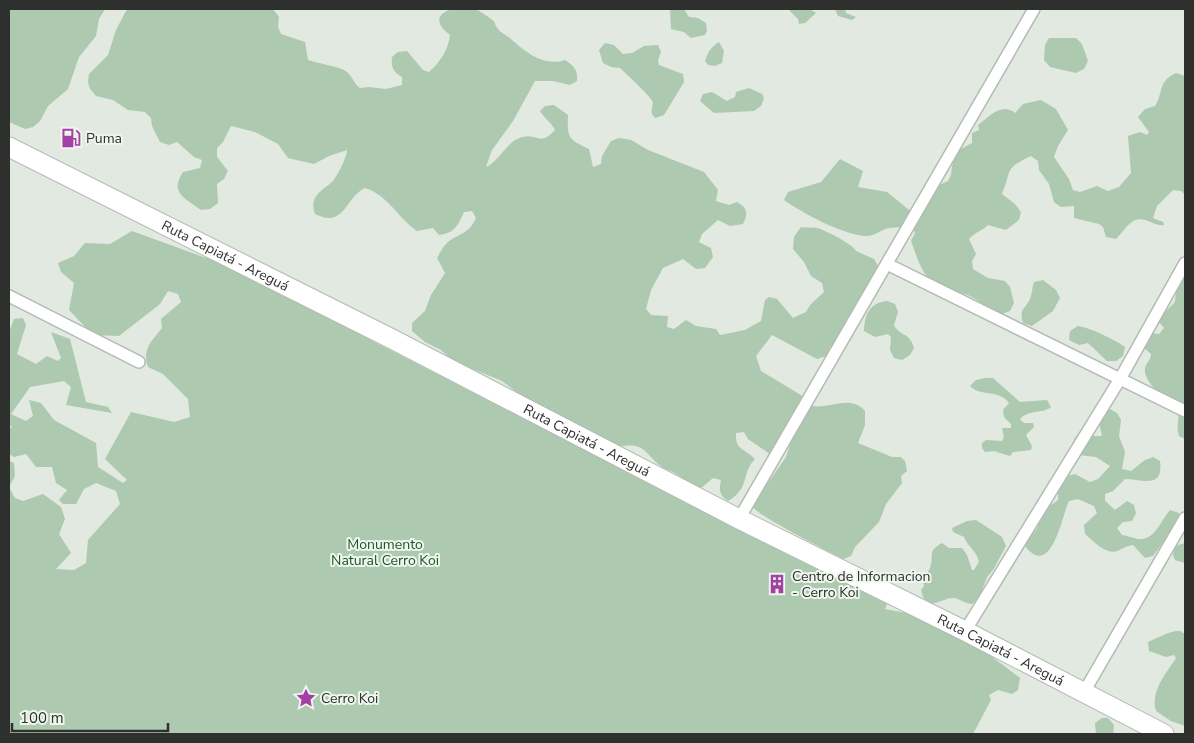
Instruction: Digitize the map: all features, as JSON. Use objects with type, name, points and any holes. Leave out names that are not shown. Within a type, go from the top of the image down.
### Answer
[{"type":"main road","name":"Ruta Capiatá - Areguá","points":[[9,147],[394,340],[739,519],[965,631],[1164,734]]},
{"type":"street","points":[[739,519],[1034,9]]},
{"type":"street","points":[[965,631],[1120,379],[1185,263]]},
{"type":"street","points":[[887,264],[1185,411]]},
{"type":"street","points":[[9,296],[139,362]]},
{"type":"street","points":[[1084,692],[1185,518]]},
{"type":"green space","points":[[458,8],[474,9],[481,12],[494,21],[499,31],[536,58],[550,62],[565,60],[575,69],[577,81],[570,85],[553,81],[535,81],[513,121],[492,150],[486,167],[517,139],[528,136],[542,139],[550,135],[555,130],[540,111],[545,106],[554,105],[568,115],[570,137],[589,149],[593,167],[601,164],[602,156],[611,141],[619,138],[631,140],[648,150],[704,172],[718,190],[716,201],[729,205],[737,202],[746,211],[743,224],[730,226],[718,220],[702,234],[699,242],[711,248],[713,257],[705,268],[696,269],[683,259],[663,268],[651,290],[646,309],[651,315],[668,316],[667,327],[674,329],[686,320],[696,326],[716,329],[720,335],[745,330],[761,321],[765,300],[769,297],[777,299],[793,318],[806,312],[810,305],[824,292],[822,283],[811,276],[804,262],[793,249],[794,237],[801,227],[822,230],[845,241],[856,251],[874,259],[879,268],[843,336],[830,347],[826,356],[817,359],[772,335],[756,356],[761,371],[809,400],[813,406],[853,403],[859,406],[865,411],[865,425],[858,443],[892,457],[901,457],[905,461],[907,471],[901,476],[902,483],[886,504],[879,522],[855,547],[851,556],[843,559],[779,525],[752,506],[786,457],[791,441],[783,441],[770,454],[748,439],[744,432],[736,433],[737,443],[741,449],[755,459],[748,470],[740,491],[728,501],[720,492],[721,480],[713,478],[700,489],[696,488],[662,467],[639,447],[618,447],[552,418],[502,381],[453,361],[441,350],[425,342],[412,331],[412,323],[425,311],[431,295],[445,273],[437,258],[446,244],[466,231],[476,218],[472,211],[464,212],[455,228],[444,234],[439,235],[433,228],[417,231],[387,201],[365,188],[358,192],[339,215],[333,218],[325,218],[315,214],[313,203],[317,195],[332,182],[339,172],[347,150],[329,156],[314,164],[288,158],[278,144],[255,132],[231,126],[223,142],[217,148],[217,157],[228,171],[224,179],[217,184],[218,203],[210,209],[201,210],[181,194],[178,190],[178,185],[183,172],[200,168],[202,160],[194,157],[177,142],[169,145],[160,142],[152,126],[151,118],[145,112],[128,110],[113,100],[96,96],[90,89],[88,82],[89,74],[108,55],[116,30],[127,9],[273,9],[279,17],[278,27],[281,34],[305,42],[308,60],[344,70],[360,88],[386,89],[402,85],[402,77],[396,73],[392,64],[392,57],[398,52],[407,51],[423,70],[429,72],[443,56],[449,41],[450,35],[442,28],[439,22],[440,17],[450,10]]},
{"type":"green space","points":[[9,9],[105,9],[99,19],[96,36],[79,57],[68,89],[48,106],[40,121],[33,127],[25,129],[9,122]]},
{"type":"green space","points":[[670,9],[684,9],[689,17],[698,18],[706,23],[707,31],[705,35],[691,38],[684,32],[671,29]]},
{"type":"green space","points":[[788,9],[810,9],[816,13],[805,23],[799,24],[798,19]]},
{"type":"green space","points":[[835,9],[845,9],[846,13],[856,17],[852,20],[838,16]]},
{"type":"green space","points":[[1049,38],[1076,38],[1082,44],[1088,61],[1084,69],[1076,73],[1050,67],[1044,60],[1045,45]]},
{"type":"green space","points":[[719,42],[724,51],[722,63],[715,66],[708,65],[705,61],[707,55]]},
{"type":"green space","points":[[605,43],[614,45],[623,54],[632,53],[644,46],[658,45],[661,52],[658,60],[659,65],[683,74],[684,82],[664,115],[655,118],[652,114],[652,100],[644,91],[620,68],[611,67],[603,63],[599,50]]},
{"type":"green space","points":[[1176,73],[1185,76],[1185,195],[1181,191],[1173,190],[1157,206],[1153,218],[1163,222],[1164,225],[1138,219],[1133,221],[1116,239],[1106,237],[1103,227],[1099,224],[1074,218],[1074,206],[1061,207],[1054,202],[1049,184],[1039,170],[1038,161],[1031,156],[1022,160],[1010,171],[1002,194],[1015,204],[1021,212],[1019,220],[1006,230],[988,225],[969,239],[976,254],[972,261],[973,269],[988,278],[1005,281],[1010,287],[1014,303],[1010,311],[1002,314],[968,295],[933,283],[924,273],[911,241],[915,233],[912,225],[886,229],[864,236],[844,231],[822,222],[784,200],[788,192],[821,182],[840,159],[863,171],[858,187],[887,192],[919,218],[935,187],[948,181],[957,151],[972,143],[972,133],[979,130],[978,125],[1000,110],[1010,110],[1015,113],[1023,104],[1041,100],[1056,109],[1068,130],[1058,146],[1054,157],[1069,179],[1073,190],[1080,192],[1097,186],[1108,191],[1119,187],[1131,173],[1128,136],[1140,132],[1147,135],[1149,132],[1138,117],[1145,109],[1155,106],[1163,84],[1170,76]]},
{"type":"green space","points":[[749,88],[762,94],[764,98],[761,106],[754,111],[714,113],[700,101],[703,94],[712,92],[727,101],[735,97],[736,92]]},
{"type":"green space","name":"Monumento Natural Cerro Koi","points":[[132,231],[206,258],[223,258],[252,272],[280,294],[315,296],[374,342],[574,444],[584,447],[593,454],[887,604],[885,609],[917,615],[987,653],[1020,678],[1018,690],[1012,694],[998,690],[989,695],[991,700],[973,734],[9,734],[9,487],[15,498],[23,501],[43,494],[61,507],[65,519],[59,534],[71,553],[56,569],[74,570],[86,563],[88,540],[120,504],[116,491],[96,483],[84,489],[76,504],[63,504],[59,500],[67,490],[56,483],[52,467],[36,467],[26,454],[14,457],[9,454],[9,429],[12,427],[9,425],[9,332],[14,319],[23,318],[26,325],[17,354],[36,364],[47,356],[58,361],[61,358],[51,332],[70,339],[86,402],[108,407],[112,413],[66,405],[71,387],[64,381],[30,387],[11,414],[26,421],[33,416],[29,400],[41,403],[54,420],[96,443],[98,467],[123,483],[127,480],[105,459],[131,412],[174,422],[190,417],[188,399],[163,374],[148,367],[146,361],[147,350],[154,337],[162,328],[161,319],[181,302],[178,294],[168,291],[160,304],[119,336],[93,335],[69,310],[74,283],[61,272],[58,263],[74,256],[85,243],[110,244]]},
{"type":"green space","points":[[1185,279],[1185,439],[1179,436],[1178,432],[1179,410],[1157,392],[1145,374],[1145,368],[1151,354],[1142,346],[1150,333],[1159,334],[1164,328],[1159,322],[1159,318],[1175,302],[1178,286]]},
{"type":"green space","points":[[1043,280],[1056,290],[1060,298],[1053,311],[1032,326],[1023,323],[1022,311],[1030,299],[1034,282]]},
{"type":"green space","points":[[887,301],[895,304],[898,312],[894,325],[910,339],[914,348],[910,355],[902,360],[894,358],[890,350],[891,337],[888,334],[875,337],[864,331],[865,319],[869,310],[876,304]]},
{"type":"green space","points":[[1078,326],[1095,331],[1121,344],[1125,347],[1123,356],[1116,361],[1107,361],[1088,343],[1079,345],[1069,340],[1070,331]]},
{"type":"green space","points":[[993,378],[1020,402],[1047,400],[1051,407],[1028,414],[1020,419],[1024,423],[1033,423],[1034,427],[1026,435],[1032,446],[1031,450],[1013,452],[1010,456],[994,451],[985,452],[982,448],[982,443],[986,440],[1002,441],[1004,437],[1002,428],[1011,428],[1011,424],[1005,418],[1003,410],[1009,403],[1000,396],[979,391],[970,386],[976,380]]},
{"type":"green space","points":[[1110,409],[1117,413],[1121,420],[1119,436],[1125,452],[1122,469],[1131,471],[1145,460],[1153,457],[1160,461],[1160,470],[1155,479],[1144,481],[1125,479],[1113,491],[1105,494],[1105,501],[1115,510],[1127,501],[1134,505],[1136,513],[1132,521],[1123,522],[1117,528],[1122,535],[1144,539],[1157,529],[1170,510],[1179,513],[1179,521],[1153,556],[1145,558],[1133,545],[1113,552],[1100,547],[1085,534],[1084,525],[1097,513],[1094,506],[1078,499],[1069,501],[1060,529],[1049,550],[1042,555],[1034,555],[1025,546],[1026,538],[1033,534],[1038,527],[1033,519],[1043,503],[1051,505],[1058,500],[1058,491],[1067,476],[1075,474],[1090,482],[1098,479],[1110,466],[1096,457],[1079,455],[1074,446],[1074,439],[1079,433],[1088,430],[1094,436],[1102,436],[1098,418],[1101,411]]},
{"type":"green space","points":[[9,461],[14,463],[15,476],[9,487]]},
{"type":"green space","points":[[976,520],[1002,537],[1006,546],[987,577],[979,598],[972,604],[953,598],[934,603],[926,601],[921,590],[924,586],[922,578],[929,569],[932,551],[937,546],[942,543],[949,548],[962,548],[967,555],[972,570],[974,570],[979,562],[964,537],[953,532],[952,528],[967,521]]},
{"type":"green space","points":[[1185,543],[1185,563],[1175,560],[1173,555],[1175,546]]},
{"type":"green space","points":[[1180,631],[1185,634],[1185,726],[1171,721],[1156,711],[1155,697],[1157,690],[1176,658],[1174,655],[1166,657],[1149,651],[1148,642],[1168,633]]},
{"type":"green space","points":[[1102,718],[1108,718],[1114,725],[1113,734],[1096,734],[1095,723]]},
{"type":"place","name":"Puma","points":[[71,138]]},
{"type":"place","name":"Centro de Informacion - Cerro Koi","points":[[777,584]]},
{"type":"place","name":"Cerro Koi","points":[[306,698]]}]
